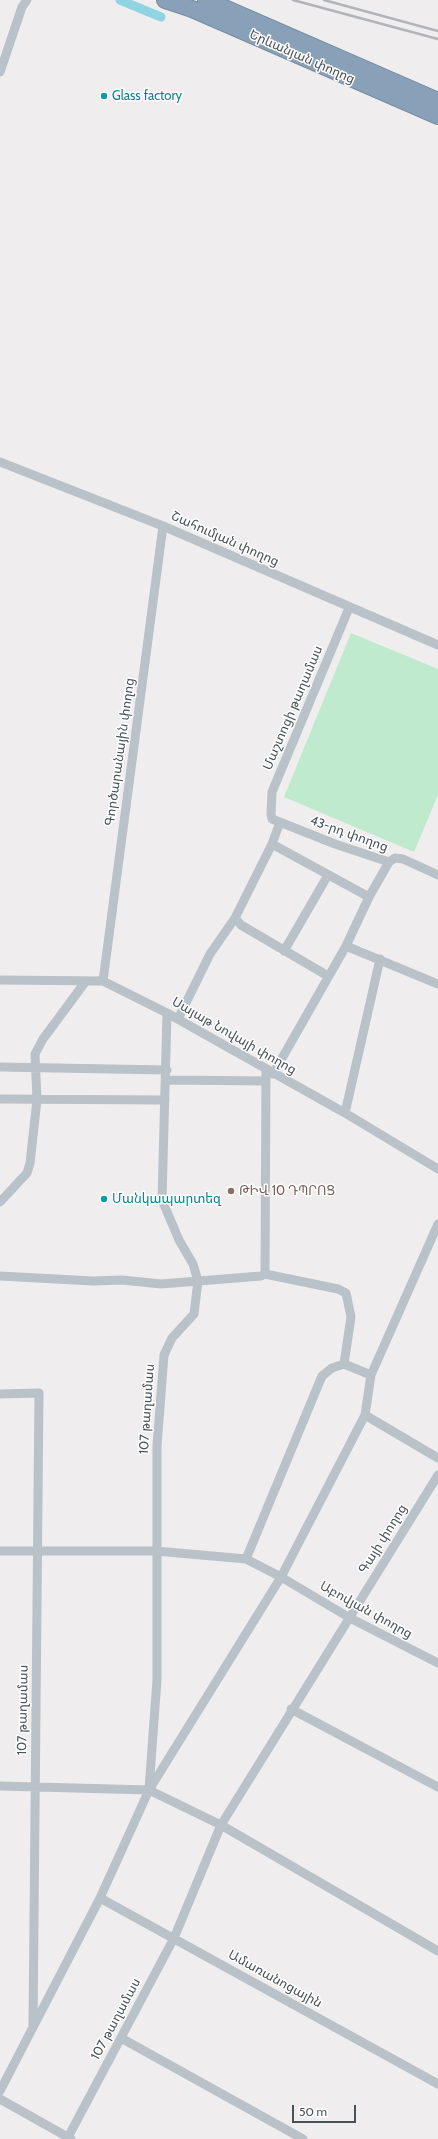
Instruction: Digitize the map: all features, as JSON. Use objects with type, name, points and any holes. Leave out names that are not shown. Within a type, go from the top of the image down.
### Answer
[{"type":"highway","name":"Երևանյան փողոց","points":[[165,0],[274,38],[438,101]]},
{"type":"highway","name":"Երևանյան փողոց","points":[[206,0],[274,38],[438,116]]},
{"type":"street","points":[[0,72],[22,7],[26,1]]},
{"type":"street","name":"Շահումյան փողոց","points":[[0,462],[163,526],[349,608],[438,645]]},
{"type":"street","name":"Գործարանային փողոց","points":[[102,981],[163,526]]},
{"type":"street","name":"Մաշտոցի թաղամաս","points":[[276,821],[270,808],[272,792],[349,608]]},
{"type":"street","points":[[178,1019],[210,954],[236,918],[272,844],[276,821]]},
{"type":"street","name":"43-րդ փողոց","points":[[276,821],[335,844],[389,862],[394,858],[403,859],[438,875]]},
{"type":"street","points":[[272,844],[369,897]]},
{"type":"street","points":[[265,1274],[266,1081],[346,946],[369,897],[389,862]]},
{"type":"street","points":[[284,951],[328,875]]},
{"type":"street","points":[[236,918],[241,925],[328,976]]},
{"type":"street","points":[[346,946],[438,984]]},
{"type":"street","points":[[345,1113],[380,959]]},
{"type":"street","name":"Սայաթ Նովայի փողոց","points":[[0,980],[102,981],[178,1019],[345,1113],[438,1169]]},
{"type":"street","points":[[0,1202],[27,1173],[30,1163],[37,1100],[35,1054],[43,1039],[86,981]]},
{"type":"street","points":[[167,1013],[167,1070],[162,1200],[179,1240],[193,1264],[198,1281]]},
{"type":"street","points":[[0,1067],[167,1070]]},
{"type":"street","points":[[166,1080],[266,1081]]},
{"type":"street","points":[[0,1099],[165,1100]]},
{"type":"street","name":"107 թաղամաս","points":[[0,2091],[100,1898],[149,1790],[282,1577],[365,1415],[371,1375],[438,1224]]},
{"type":"street","points":[[0,1276],[93,1281],[122,1280],[160,1284],[261,1276],[265,1274],[338,1289],[346,1294],[351,1317],[344,1364]]},
{"type":"street","name":"107 թաղամաս","points":[[149,1790],[157,1680],[157,1446],[164,1355],[172,1338],[194,1314],[198,1281]]},
{"type":"street","points":[[0,1551],[156,1551],[246,1559],[322,1376],[332,1368],[344,1364],[371,1375]]},
{"type":"street","name":"107 թաղամաս","points":[[0,1394],[39,1393],[32,2028]]},
{"type":"street","points":[[365,1415],[438,1458]]},
{"type":"street","name":"Գայի փողոց","points":[[350,1618],[438,1475]]},
{"type":"street","name":"Աբովյան փողոց","points":[[246,1559],[282,1577],[350,1618],[438,1663]]},
{"type":"street","name":"107 թաղամաս","points":[[68,2138],[174,1938],[221,1825],[291,1709],[350,1618]]},
{"type":"street","points":[[291,1709],[438,1787]]},
{"type":"street","points":[[0,1786],[149,1790],[221,1825],[438,1951]]},
{"type":"street","name":"Ամառանոցային","points":[[100,1898],[438,2084]]},
{"type":"street","points":[[121,2038],[303,2139]]},
{"type":"street","points":[[0,2099],[68,2138]]},
{"type":"green space","points":[[351,633],[438,669],[438,795],[414,852],[284,797]]},
{"type":"waterway","points":[[120,0],[161,17]]},
{"type":"railway","points":[[293,0],[438,39]]},
{"type":"railway","points":[[324,0],[438,31]]},
{"type":"place","name":"Glass factory","points":[[104,96]]},
{"type":"place","name":"ԹԻՎ 10 ԴՊՐՈՑ","points":[[231,1191]]},
{"type":"place","name":"Մանկապարտեզ","points":[[104,1199]]}]
